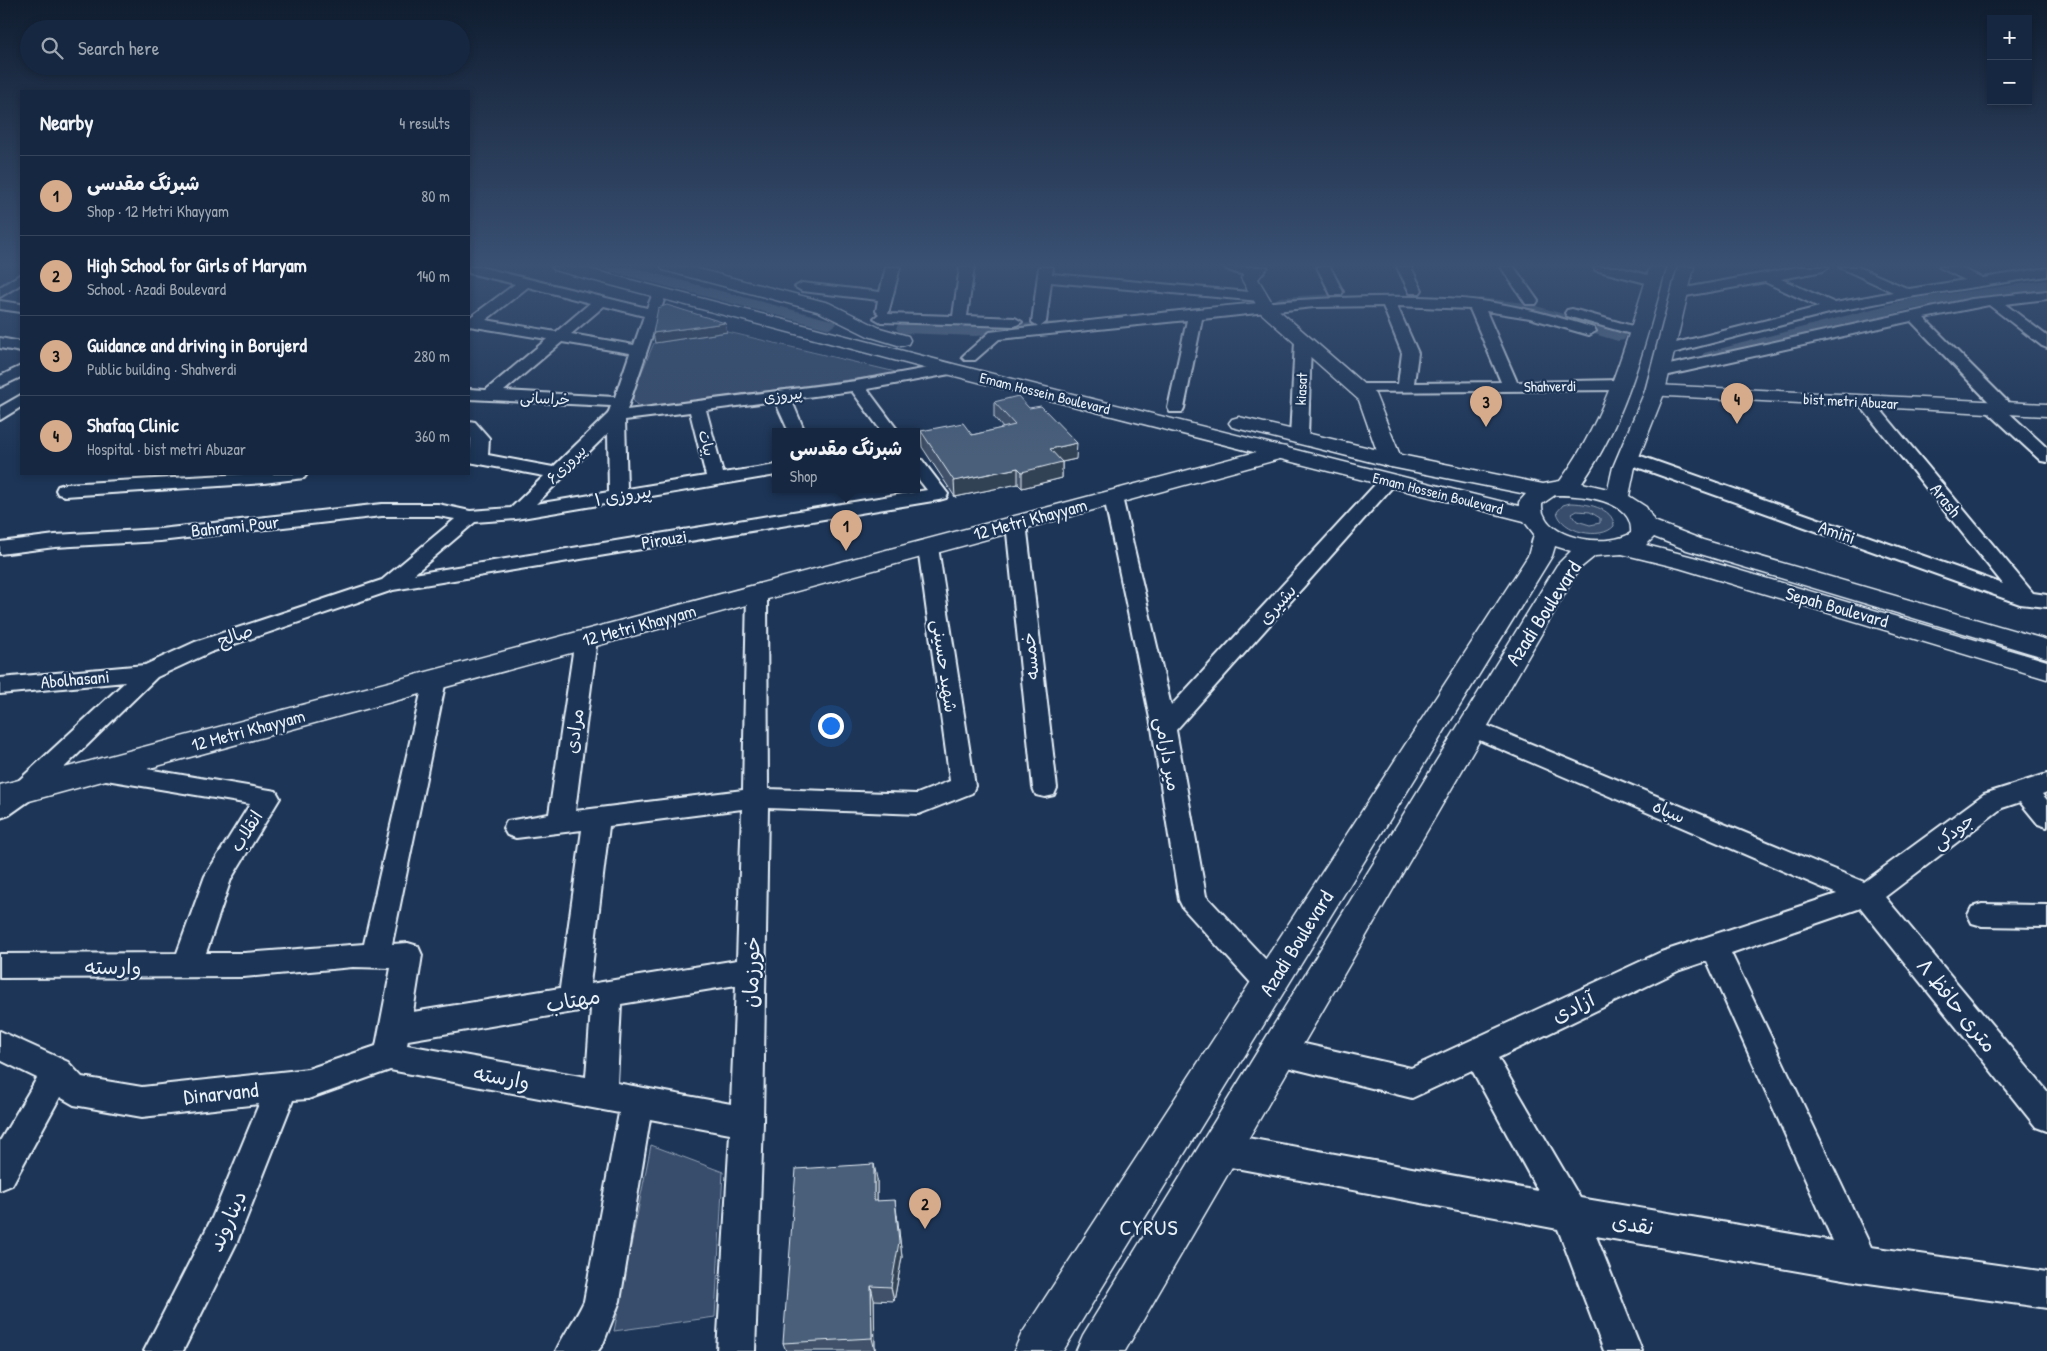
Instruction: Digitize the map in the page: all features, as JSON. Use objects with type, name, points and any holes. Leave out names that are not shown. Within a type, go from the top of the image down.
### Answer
[{"type":"main road","name":"Emam Hossein Boulevard","points":[[798,330],[813,334],[875,333],[1176,408],[1289,445]]},
{"type":"main road","points":[[813,334],[844,330]]},
{"type":"main road","name":"Emam Hossein Boulevard","points":[[870,330],[950,369],[1289,445],[1390,470],[1539,524],[1574,544],[1590,548]]},
{"type":"main road","points":[[1292,330],[1368,398],[1390,470]]},
{"type":"main road","points":[[1567,488],[1590,456],[1623,385],[1639,330]]},
{"type":"main road","points":[[1617,499],[1624,468],[1657,381],[1670,330]]},
{"type":"main road","points":[[1637,338],[1665,350]]},
{"type":"main road","name":"bist metri Abuzar","points":[[1657,381],[1865,401],[2047,410]]},
{"type":"main road","name":"12 Metri Khayyam","points":[[12,794],[1113,497],[1289,445]]},
{"type":"main road","name":"Emam Hossein Boulevard","points":[[1390,470],[1543,491],[1567,488],[1587,489],[1617,499],[1635,512],[1644,525]]},
{"type":"main road","name":"Azadi Boulevard","points":[[1038,1351],[1540,556],[1539,524],[1530,502],[1543,491]]},
{"type":"main road","points":[[1625,547],[1633,544],[1643,536],[1644,525]]},
{"type":"main road","name":"Sepah Boulevard","points":[[1644,525],[1695,545],[1901,616],[2047,670]]},
{"type":"main road","name":"Sepah Boulevard","points":[[1590,548],[1625,547],[1901,616],[2047,649]]},
{"type":"main road","name":"Azadi Boulevard","points":[[1100,1351],[1569,565],[1590,548]]},
{"type":"street","points":[[515,330],[638,350]]},
{"type":"street","points":[[476,397],[566,330]]},
{"type":"street","points":[[618,496],[618,409],[645,330]]},
{"type":"street","points":[[876,330],[875,333],[898,330]]},
{"type":"street","points":[[970,357],[995,335],[1045,330]]},
{"type":"street","points":[[1176,408],[1192,330]]},
{"type":"street","points":[[1400,330],[1410,352],[1405,388]]},
{"type":"street","points":[[1487,330],[1511,387]]},
{"type":"street","points":[[1614,330],[1637,338]]},
{"type":"street","points":[[1665,350],[1745,330]]},
{"type":"street","points":[[1657,381],[1855,330]]},
{"type":"street","points":[[1927,330],[2047,457]]},
{"type":"street","points":[[2030,330],[2047,343]]},
{"type":"street","name":"kiasat","points":[[1289,445],[1303,341]]},
{"type":"street","points":[[1,344],[20,347]]},
{"type":"street","name":"پیروزی","points":[[618,409],[697,406],[781,396],[856,386],[950,369]]},
{"type":"street","points":[[0,382],[20,372]]},
{"type":"street","name":"Shahverdi","points":[[1357,389],[1623,385]]},
{"type":"street","points":[[856,386],[888,428]]},
{"type":"street","points":[[781,396],[795,428]]},
{"type":"street","name":"خراسانی","points":[[476,397],[618,409]]},
{"type":"street","points":[[0,415],[20,401]]},
{"type":"street","name":"Arash","points":[[1865,401],[2026,599]]},
{"type":"street","name":"بیات","points":[[697,406],[716,480]]},
{"type":"street","name":"پیروزی۶","points":[[516,513],[618,409]]},
{"type":"street","points":[[470,427],[480,438],[474,458],[557,473]]},
{"type":"street","name":"Amini","points":[[1629,458],[2026,599],[2047,600]]},
{"type":"street","name":"Pirouzi","points":[[389,584],[939,494],[920,469]]},
{"type":"street","name":"بشیری","points":[[1164,728],[1390,470]]},
{"type":"street","name":"پیروزی ۱","points":[[470,518],[516,513],[772,471]]},
{"type":"street","points":[[81,475],[65,490],[284,475]]},
{"type":"street","points":[[114,487],[126,475]]},
{"type":"street","name":"میر دارامی","points":[[1113,497],[1164,728],[1193,900],[1270,984]]},
{"type":"street","name":"Bahrami Pour","points":[[0,548],[56,541],[160,535],[382,510],[438,510],[470,518]]},
{"type":"street","name":"صالح","points":[[0,808],[12,794],[149,672],[203,647],[389,584],[470,518]]},
{"type":"street","name":"خمسه","points":[[1016,523],[1045,788]]},
{"type":"street","name":"شهید حسینی","points":[[756,798],[919,804],[963,786],[928,547]]},
{"type":"street","name":"خورزمان","points":[[736,1351],[746,1122],[756,798],[757,593]]},
{"type":"street","name":"مرادی","points":[[561,822],[586,639]]},
{"type":"street","name":"Abolhasani","points":[[0,686],[149,672]]},
{"type":"street","points":[[375,957],[435,680]]},
{"type":"street","name":"سپاه","points":[[1471,727],[1867,895]]},
{"type":"street","name":"انقلاب","points":[[100,770],[267,798],[218,876],[187,965]]},
{"type":"street","points":[[2036,787],[2047,817]]},
{"type":"street","name":"جودکی","points":[[1867,895],[1993,802],[2036,787]]},
{"type":"street","points":[[516,828],[756,798]]},
{"type":"street","points":[[573,1000],[597,817]]},
{"type":"street","name":"آزادی","points":[[1278,1052],[1412,1083],[1671,961],[1867,895]]},
{"type":"street","name":"۸ متری حافظ","points":[[1867,895],[2047,1116]]},
{"type":"street","points":[[1982,915],[2047,916]]},
{"type":"street","points":[[1714,946],[1861,1264]]},
{"type":"street","name":"وارسته","points":[[3,971],[244,965],[353,954],[375,957],[408,955],[393,1043],[601,1095],[746,1122]]},
{"type":"street","name":"مهتاب","points":[[393,1043],[573,1000],[750,970]]},
{"type":"street","points":[[601,1095],[607,994]]},
{"type":"street","name":"Dinarvand","points":[[57,1072],[74,1090],[142,1102],[308,1084],[393,1043]]},
{"type":"street","points":[[0,1044],[57,1072],[0,1173]]},
{"type":"street","points":[[1478,1052],[1570,1214],[1623,1351]]},
{"type":"street","name":"دیناروند","points":[[163,1351],[225,1230],[282,1087]]},
{"type":"street","points":[[575,1351],[590,1331],[602,1301],[637,1102]]},
{"type":"street","name":"نقدی","points":[[1220,1149],[1570,1214],[1861,1264],[2047,1290]]},
{"type":"shaded area","points":[[728,332],[900,373],[647,407],[637,405],[633,400],[634,390],[654,343]]},
{"type":"shaded area","points":[[1576,503],[1597,507],[1609,514],[1614,526],[1608,531],[1600,533],[1582,532],[1573,529],[1560,519],[1557,512],[1563,505]],"holes":[[[1577,511],[1590,512],[1600,518],[1600,523],[1590,525],[1577,521],[1572,514]]]},
{"type":"shaded area","points":[[651,1145],[723,1172],[715,1317],[614,1331]]},
{"type":"building","points":[[654,330],[674,330],[653,333]]},
{"type":"building","points":[[1018,396],[1029,408],[1041,406],[1077,443],[1050,449],[1062,462],[1022,472],[1018,468],[954,481],[921,431],[963,423],[972,435],[1015,425],[994,402]]},
{"type":"building","points":[[874,1164],[874,1201],[895,1200],[899,1242],[891,1287],[871,1286],[872,1338],[783,1343],[796,1169]]},
{"type":"waterway","points":[[952,330],[994,330]]},
{"type":"waterway","points":[[1598,330],[1618,336]]},
{"type":"waterway","points":[[1710,357],[1812,330]]},
{"type":"place","name":"Shafaq Clinic","points":[[1737,424]]},
{"type":"place","name":"Guidance and driving in Borujerd","points":[[1486,427]]},
{"type":"place","name":"شبرنگ مقدسی","points":[[846,551]]},
{"type":"place","name":"High School for Girls of Maryam","points":[[925,1229]]},
{"type":"district","name":"CYRUS","points":[[1149,1227]]}]
